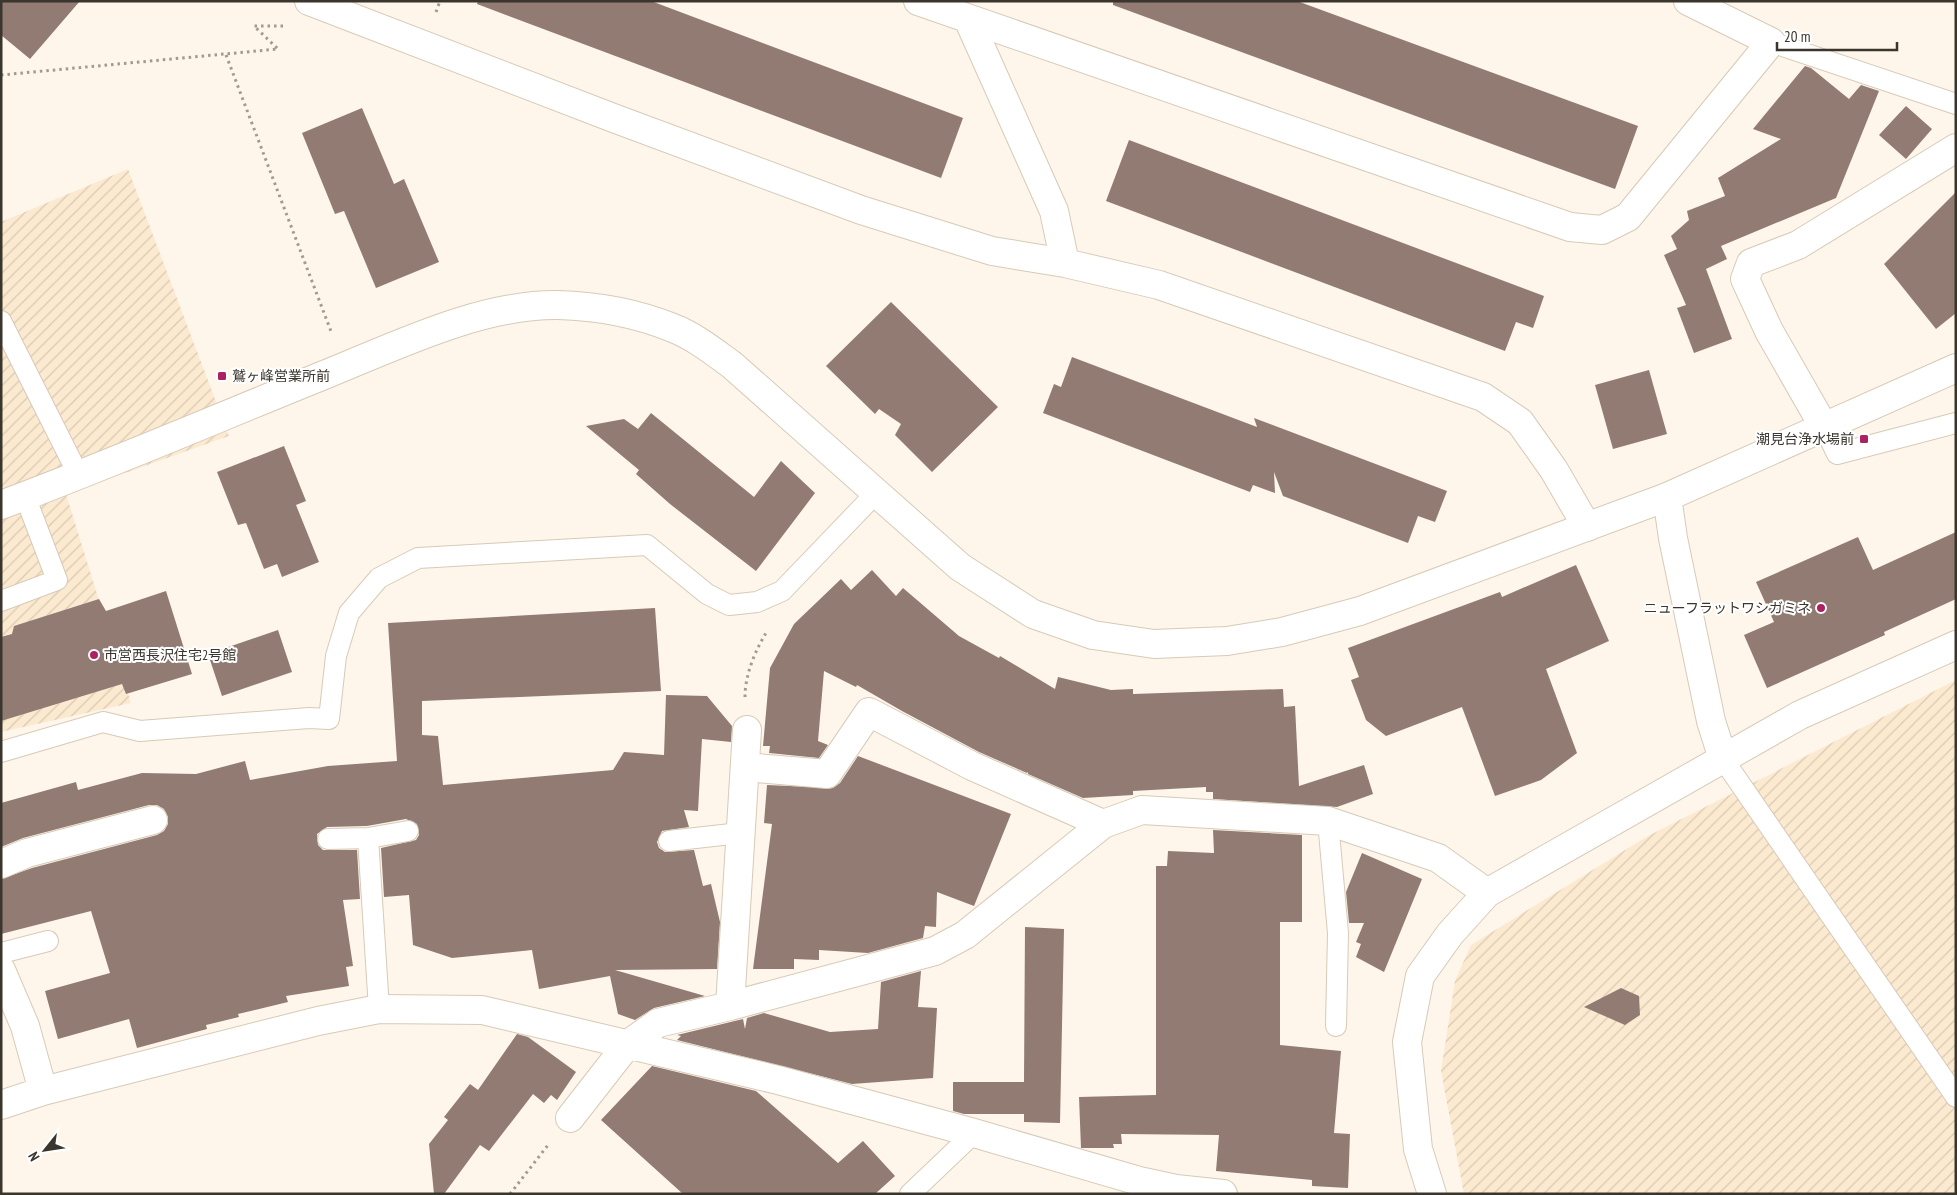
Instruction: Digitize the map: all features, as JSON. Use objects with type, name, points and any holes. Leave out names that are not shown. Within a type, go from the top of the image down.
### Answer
[{"type":"street","points":[[918,1],[969,21],[1570,227],[1602,230],[1628,217],[1771,42],[1688,1]]},
{"type":"street","points":[[300,10],[616,119],[861,210],[992,251],[1065,262],[1159,286],[1483,397],[1520,422],[1554,470],[1587,527]]},
{"type":"street","points":[[969,21],[1054,211],[1065,262]]},
{"type":"street","points":[[1824,427],[1769,331],[1745,279],[1750,263],[1798,245],[1956,148]]},
{"type":"street","points":[[13,501],[434,331],[518,308],[556,305],[597,308],[635,316],[674,328],[703,344],[732,366],[960,567],[1032,614],[1093,635],[1154,644],[1227,641],[1282,632],[1360,611],[1587,527],[1667,497],[1956,368]]},
{"type":"street","points":[[1667,497],[1673,538],[1712,722],[1723,759]]},
{"type":"street","points":[[1432,1194],[1418,1149],[1407,1042],[1420,976],[1450,934],[1487,893],[1800,715],[1956,645]]},
{"type":"street","points":[[744,767],[827,774],[869,712],[972,766],[1103,824]]},
{"type":"street","points":[[730,1006],[747,730]]},
{"type":"street","points":[[570,1118],[627,1045],[658,1022],[730,1006],[935,951],[965,935],[1103,824],[1142,810],[1328,821],[1438,858],[1487,893]]},
{"type":"street","points":[[1,864],[27,853],[153,820]]},
{"type":"street","points":[[1,970],[25,1026],[43,1091]]},
{"type":"street","points":[[1,1105],[43,1091],[318,1020],[379,1009],[482,1010],[778,1080],[974,1133],[1174,1191],[1223,1194]]},
{"type":"lane","points":[[1771,42],[1956,104]]},
{"type":"lane","points":[[1,322],[78,474]]},
{"type":"lane","points":[[1824,427],[1837,454],[1956,423]]},
{"type":"lane","points":[[1,752],[103,722],[140,731],[310,718],[329,719],[336,656],[349,613],[379,578],[418,558],[647,544],[707,594],[729,605],[757,602],[782,591],[877,492]]},
{"type":"lane","points":[[1,600],[57,580],[13,501]]},
{"type":"lane","points":[[1723,759],[1956,1097]]},
{"type":"lane","points":[[1328,821],[1338,933],[1336,1026]]},
{"type":"lane","points":[[328,840],[368,838],[408,831]]},
{"type":"lane","points":[[669,841],[740,833]]},
{"type":"lane","points":[[368,838],[379,1009]]},
{"type":"lane","points":[[1,953],[48,941]]},
{"type":"lane","points":[[910,1194],[974,1133]]},
{"type":"path","points":[[1,75],[278,49],[254,26],[288,26],[300,10]]},
{"type":"path","points":[[226,55],[333,337]]},
{"type":"path","points":[[747,730],[745,685],[758,646],[780,611],[782,591]]},
{"type":"path","points":[[510,1194],[570,1118]]},
{"type":"shaded area","points":[[128,169],[229,436],[66,494],[131,703],[1,732],[1,222]]},
{"type":"shaded area","points":[[1956,680],[1956,1194],[1464,1194],[1441,1071],[1455,981],[1471,945],[1648,836]]},
{"type":"building","points":[[1,1],[80,1],[30,59],[1,35]]},
{"type":"building","points":[[478,1],[651,1],[963,118],[941,178],[477,4]]},
{"type":"building","points":[[1113,1],[1297,1],[1638,126],[1615,189],[1113,5]]},
{"type":"building","points":[[1805,66],[1811,68],[1849,99],[1861,85],[1879,91],[1836,198],[1721,246],[1727,259],[1706,269],[1732,339],[1694,353],[1677,308],[1686,305],[1664,255],[1677,249],[1671,236],[1689,220],[1687,211],[1725,196],[1718,178],[1781,139],[1753,129]]},
{"type":"building","points":[[1906,106],[1932,129],[1906,159],[1879,135]]},
{"type":"building","points":[[362,108],[394,184],[404,179],[439,262],[376,288],[344,211],[335,214],[302,133]]},
{"type":"building","points":[[1129,140],[1544,296],[1533,328],[1516,322],[1505,351],[1106,201]]},
{"type":"building","points":[[1956,192],[1956,313],[1936,329],[1884,264]]},
{"type":"building","points":[[891,302],[998,407],[932,472],[895,435],[901,424],[879,409],[875,414],[826,366]]},
{"type":"building","points":[[1072,357],[1257,427],[1254,418],[1447,491],[1435,522],[1418,516],[1408,543],[1283,496],[1274,472],[1275,493],[1253,485],[1250,492],[1043,413],[1054,384],[1061,387]]},
{"type":"building","points":[[1649,370],[1667,434],[1613,449],[1595,385]]},
{"type":"building","points":[[651,413],[754,497],[781,461],[815,493],[756,571],[670,504],[636,474],[639,470],[586,426],[624,419],[638,429]]},
{"type":"building","points":[[284,446],[306,501],[296,505],[319,562],[282,577],[277,564],[264,569],[246,523],[238,525],[217,472]]},
{"type":"building","name":"ニューフラットワシガミネ","points":[[1956,532],[1956,599],[1884,632],[1885,635],[1767,688],[1744,635],[1774,622],[1756,582],[1858,537],[1873,570]]},
{"type":"building","points":[[1576,565],[1609,641],[1546,669],[1577,753],[1541,780],[1495,796],[1462,707],[1386,736],[1366,720],[1351,680],[1359,677],[1348,648],[1500,592],[1502,597]]},
{"type":"building","points":[[872,570],[896,596],[903,588],[959,636],[999,658],[1000,656],[1055,689],[1058,677],[1111,690],[1133,689],[1133,694],[1283,689],[1284,707],[1295,706],[1299,786],[1364,765],[1373,794],[1337,807],[1213,799],[1213,792],[1206,792],[1206,787],[1133,791],[1133,795],[1083,798],[1028,774],[1028,772],[979,752],[857,685],[856,687],[824,671],[818,741],[828,745],[819,758],[769,753],[770,746],[763,746],[770,668],[794,624],[841,579],[851,590]]},
{"type":"building","name":"市営西長沢住宅2号館","points":[[166,591],[192,674],[126,694],[122,684],[1,721],[1,637],[12,634],[14,626],[99,599],[106,611]]},
{"type":"building","points":[[655,608],[661,691],[422,701],[422,735],[438,736],[443,785],[613,770],[624,752],[664,755],[666,695],[707,696],[732,726],[731,742],[702,739],[698,811],[684,810],[689,827],[662,831],[657,842],[659,848],[665,852],[694,850],[703,886],[711,884],[720,922],[717,969],[615,970],[705,996],[654,1008],[635,1020],[618,1014],[610,976],[539,989],[532,950],[452,958],[413,945],[409,895],[384,897],[381,848],[416,840],[419,835],[417,824],[406,819],[367,826],[327,827],[317,834],[318,845],[323,850],[357,850],[360,899],[343,900],[353,966],[346,967],[349,986],[286,996],[288,1002],[238,1014],[239,1017],[206,1025],[207,1029],[137,1048],[129,1019],[58,1039],[45,991],[110,973],[91,911],[1,934],[1,879],[32,868],[157,835],[164,831],[168,824],[168,817],[164,809],[157,805],[149,805],[23,838],[1,847],[1,803],[76,782],[78,790],[142,773],[196,774],[245,761],[250,780],[328,766],[397,761],[388,623]]},
{"type":"building","points":[[278,630],[292,672],[222,696],[208,654]]},
{"type":"building","points":[[858,756],[1011,814],[974,906],[937,892],[936,927],[925,926],[923,938],[868,953],[819,950],[819,960],[794,959],[794,969],[753,969],[772,824],[764,823],[767,785],[833,788],[840,783]]},
{"type":"building","points":[[1213,830],[1302,835],[1302,922],[1280,922],[1280,1045],[1341,1051],[1334,1133],[1350,1134],[1348,1188],[1312,1186],[1312,1180],[1216,1171],[1219,1135],[1121,1134],[1122,1144],[1113,1144],[1114,1148],[1081,1148],[1079,1097],[1156,1095],[1156,866],[1167,866],[1168,851],[1214,853]]},
{"type":"building","points":[[1362,853],[1422,879],[1384,972],[1356,957],[1361,944],[1356,942],[1364,923],[1349,923],[1346,892]]},
{"type":"building","points":[[1025,927],[1064,929],[1060,1123],[1024,1122],[1024,1114],[964,1114],[953,1111],[953,1082],[1024,1082]]},
{"type":"building","points":[[921,971],[918,1007],[937,1008],[933,1078],[852,1084],[677,1040],[681,1036],[677,1035],[743,1019],[745,1029],[747,1018],[764,1013],[830,1032],[878,1029],[881,982]]},
{"type":"building","points":[[1621,988],[1639,996],[1640,1015],[1625,1025],[1584,1007]]},
{"type":"building","points":[[517,1034],[528,1037],[576,1072],[557,1100],[551,1095],[544,1103],[533,1094],[489,1151],[480,1145],[444,1194],[434,1194],[429,1144],[448,1120],[444,1117],[470,1084],[478,1090]]},
{"type":"building","points":[[652,1066],[756,1091],[838,1163],[863,1141],[895,1176],[875,1194],[683,1194],[601,1120]]},
{"type":"place","name":"鷲ヶ峰営業所前","points":[[222,376]]},
{"type":"place","name":"潮見台浄水場前","points":[[1864,439]]},
{"type":"place","name":"ニューフラットワシガミネ","points":[[1821,608]]},
{"type":"place","name":"市営西長沢住宅2号館","points":[[94,655]]}]
